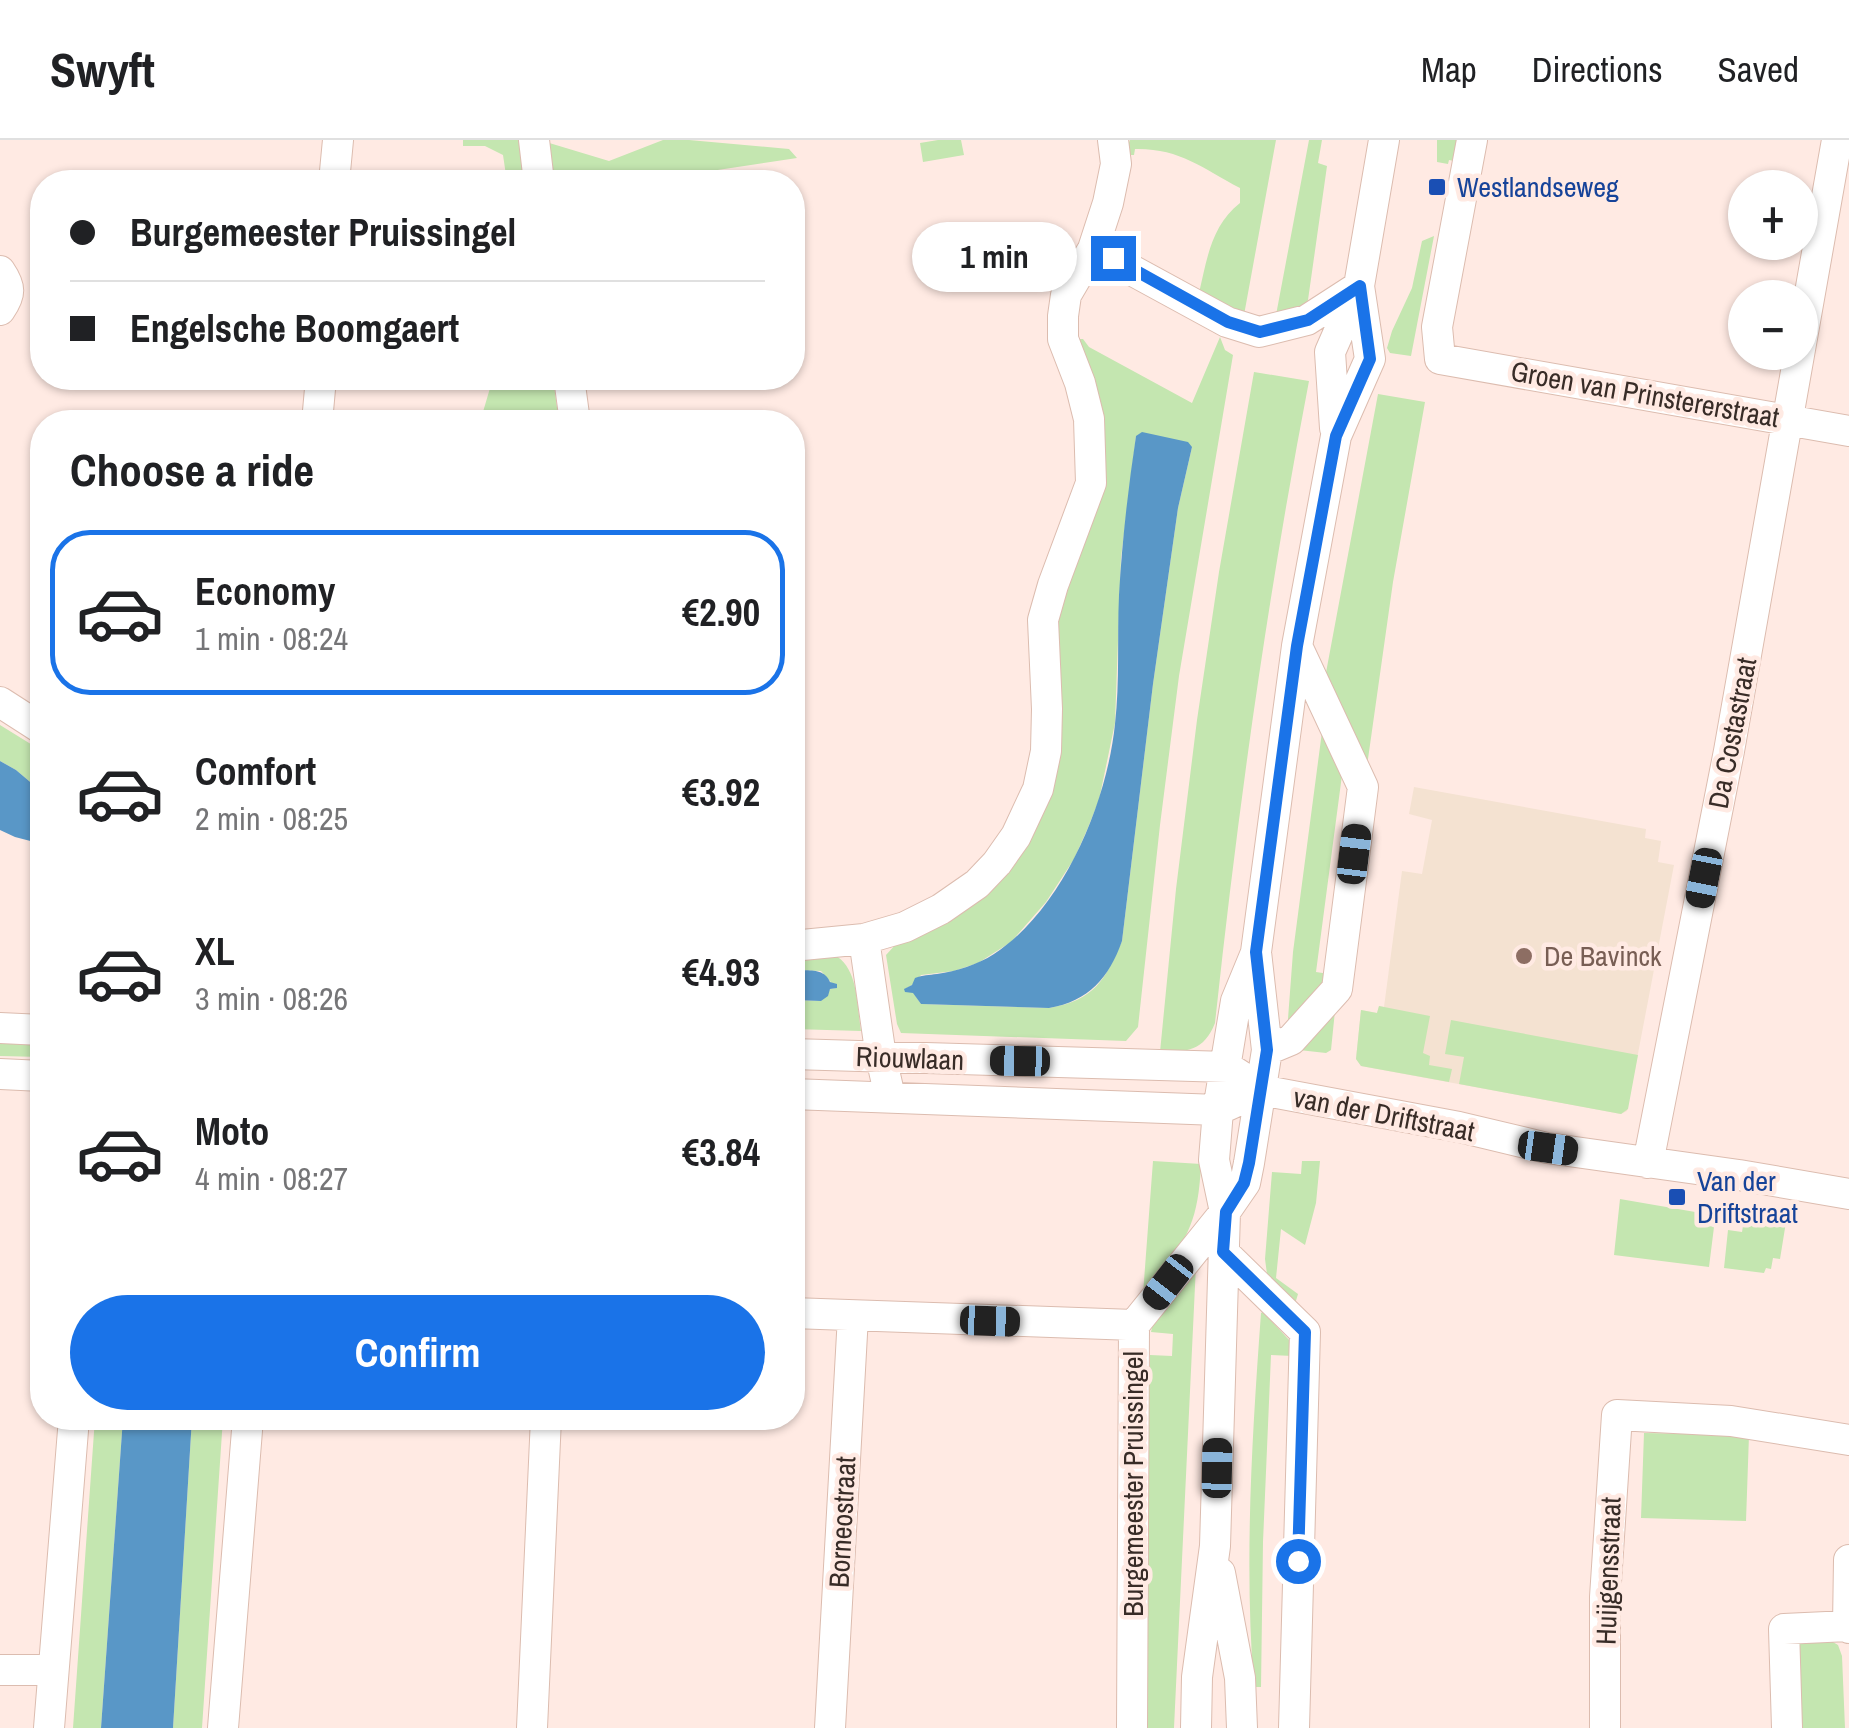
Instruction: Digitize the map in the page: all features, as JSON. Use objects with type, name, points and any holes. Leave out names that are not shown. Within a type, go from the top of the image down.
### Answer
[{"type":"street","points":[[335,170],[338,140]]},
{"type":"street","points":[[534,140],[538,170]]},
{"type":"street","points":[[805,945],[864,940],[905,927],[941,909],[978,884],[997,863],[1016,836],[1038,788],[1046,751],[1048,709],[1043,620],[1091,483],[1089,419],[1063,339],[1063,316],[1066,296],[1093,249],[1111,190],[1116,164],[1113,140]]},
{"type":"street","name":"Burgemeester Pruissingel","points":[[1132,1728],[1134,1326],[1226,1212],[1244,1183],[1267,1050],[1256,952],[1297,646],[1336,436],[1330,352],[1360,286],[1384,140]]},
{"type":"street","name":"Groen van Prinstererstraat","points":[[1472,140],[1437,327],[1440,359],[1849,431]]},
{"type":"street","name":"Da Costastraat","points":[[1648,1162],[1730,752],[1837,140]]},
{"type":"street","points":[[1093,249],[1228,322],[1260,332],[1308,320],[1360,286]]},
{"type":"street","points":[[0,271],[10,290],[0,310]]},
{"type":"street","points":[[1267,1050],[1291,1040],[1337,989],[1363,787],[1297,646]]},
{"type":"street","points":[[0,702],[30,721]]},
{"type":"street","points":[[864,940],[890,1097]]},
{"type":"street","name":"Burgemeester Pruissingel","points":[[1196,1728],[1197,1677],[1215,1546],[1226,1212],[1214,1160],[1236,1001],[1256,952]]},
{"type":"street","points":[[0,1028],[30,1029]]},
{"type":"street","name":"Riouwlaan","points":[[805,1054],[1227,1066]]},
{"type":"street","points":[[1227,1066],[1261,1090]]},
{"type":"street","points":[[0,1074],[30,1075]]},
{"type":"street","name":"van der Driftstraat","points":[[1218,1110],[1261,1090],[1548,1148],[1849,1194]]},
{"type":"street","name":"Riouwlaan","points":[[805,1094],[1218,1110]]},
{"type":"street","points":[[1223,1252],[1305,1332],[1294,1728]]},
{"type":"street","points":[[805,1314],[1134,1326]]},
{"type":"street","name":"Borneostraat","points":[[830,1728],[853,1316]]},
{"type":"street","name":"Huijgensstraat","points":[[1605,1728],[1605,1598],[1616,1415],[1731,1420],[1849,1440]]},
{"type":"street","points":[[49,1728],[73,1430]]},
{"type":"street","points":[[223,1728],[247,1430]]},
{"type":"street","points":[[532,1728],[545,1430]]},
{"type":"street","name":"Burgemeester Pruissingel","points":[[1215,1546],[1240,1678],[1242,1728]]},
{"type":"street","points":[[1787,1728],[1784,1629],[1849,1626],[1849,1560]]},
{"type":"street","points":[[0,1670],[53,1670]]},
{"type":"shaded area","name":"De Bavinck","points":[[1414,787],[1646,829],[1645,838],[1661,841],[1658,862],[1674,865],[1627,1111],[1621,1114],[1361,1066],[1356,1059],[1361,1010],[1377,1013],[1379,1006],[1384,1007],[1402,871],[1422,874],[1432,820],[1409,814]]},
{"type":"green space","points":[[463,140],[521,140],[527,170],[505,170],[503,155],[485,146],[463,146]]},
{"type":"green space","points":[[663,140],[789,149],[797,158],[718,170],[550,170],[546,142],[609,161]]},
{"type":"green space","points":[[961,140],[964,155],[923,162],[920,143]]},
{"type":"green space","points":[[1130,140],[1276,140],[1244,315],[1199,293],[1212,244],[1222,222],[1240,203],[1240,188],[1165,152],[1135,149],[1134,155],[1124,155]]},
{"type":"green space","points":[[1309,140],[1322,140],[1318,163],[1327,166],[1308,300],[1303,309],[1276,315]]},
{"type":"green space","points":[[1437,140],[1456,140],[1462,148],[1459,162],[1437,162]]},
{"type":"green space","points":[[1434,236],[1411,356],[1390,353],[1387,348],[1412,288],[1422,241]]},
{"type":"green space","points":[[1220,337],[1225,350],[1233,355],[1179,676],[1138,1027],[1126,1041],[901,1033],[886,955],[1018,855],[1053,622],[1079,554],[1079,339],[1192,403]],"holes":[[[1136,436],[1192,447],[1178,508],[1122,941],[1116,955],[1104,977],[1088,994],[1065,1004],[1049,1008],[921,1004],[913,992],[905,989],[921,975],[978,963],[1011,942],[1046,902],[1074,859],[1099,800],[1115,723],[1121,558]]]},
{"type":"green space","points":[[1254,372],[1309,381],[1255,701],[1215,1023],[1206,1039],[1194,1048],[1160,1052],[1197,720]]},
{"type":"green space","points":[[489,390],[555,390],[557,410],[484,410]]},
{"type":"green space","points":[[1378,394],[1425,402],[1393,582],[1367,766],[1325,678]]},
{"type":"green space","points":[[1323,724],[1342,775],[1316,972],[1329,974],[1287,1032],[1293,952]]},
{"type":"green space","points":[[0,725],[30,744],[30,782],[16,770],[0,761]]},
{"type":"green space","points":[[805,951],[834,955],[848,969],[861,1031],[805,1029],[805,1000],[821,1001],[830,989],[836,988],[821,971],[805,970]]},
{"type":"green space","points":[[1336,1001],[1331,1050],[1299,1050]]},
{"type":"green space","points":[[1379,1006],[1430,1016],[1423,1053],[1430,1056],[1429,1065],[1452,1069],[1449,1082],[1361,1066],[1356,1059],[1361,1010],[1377,1013]]},
{"type":"green space","points":[[1451,1020],[1638,1055],[1628,1109],[1621,1114],[1459,1084],[1464,1057],[1445,1054]]},
{"type":"green space","points":[[0,1038],[30,1039],[30,1057],[0,1056]]},
{"type":"green space","points":[[1153,1161],[1201,1164],[1196,1206],[1186,1235],[1143,1294]]},
{"type":"green space","points":[[1302,1161],[1320,1161],[1316,1203],[1305,1245],[1281,1229],[1276,1278],[1298,1294],[1295,1304],[1267,1274],[1265,1259],[1272,1172],[1301,1174]]},
{"type":"green space","points":[[1620,1199],[1701,1213],[1700,1224],[1714,1227],[1709,1267],[1614,1255]]},
{"type":"green space","points":[[1744,1220],[1779,1226],[1786,1222],[1780,1259],[1773,1258],[1771,1269],[1766,1268],[1764,1273],[1724,1268],[1728,1230],[1742,1232]]},
{"type":"green space","points":[[1196,1265],[1174,1728],[1138,1728],[1150,1355],[1172,1356],[1173,1334],[1151,1332],[1154,1319]]},
{"type":"green space","points":[[1263,1312],[1290,1341],[1293,1356],[1271,1355],[1261,1687],[1254,1687],[1250,1500]]},
{"type":"green space","points":[[94,1430],[122,1430],[101,1728],[73,1728]]},
{"type":"green space","points":[[191,1430],[222,1430],[202,1728],[173,1728]]},
{"type":"green space","points":[[1644,1433],[1749,1435],[1746,1521],[1641,1518]]},
{"type":"green space","points":[[1826,1638],[1838,1645],[1842,1656],[1845,1728],[1796,1728],[1799,1644],[1804,1639]]},
{"type":"water","points":[[1142,432],[1188,442],[1192,447],[1178,508],[1153,684],[1122,941],[1096,986],[1063,1005],[1049,1008],[921,1004],[904,989],[915,978],[974,964],[1019,934],[1060,882],[1091,820],[1115,724],[1124,535],[1136,436]]},
{"type":"water","points":[[0,761],[30,782],[30,841],[0,830]]},
{"type":"water","points":[[805,970],[819,972],[837,984],[821,1001],[805,1000]]},
{"type":"water","points":[[122,1430],[191,1430],[173,1728],[101,1728]]},
{"type":"place","name":"Westlandseweg","points":[[1437,187]]},
{"type":"place","name":"De Bavinck","points":[[1524,956]]},
{"type":"place","name":"Van der Driftstraat","points":[[1677,1197]]},
{"type":"route","points":[[1113,258],[1228,322],[1260,332],[1308,320],[1360,286],[1370,359],[1336,436],[1297,646],[1256,952],[1267,1050],[1249,1163],[1244,1183],[1226,1212],[1223,1252],[1305,1332],[1298,1561]]}]
